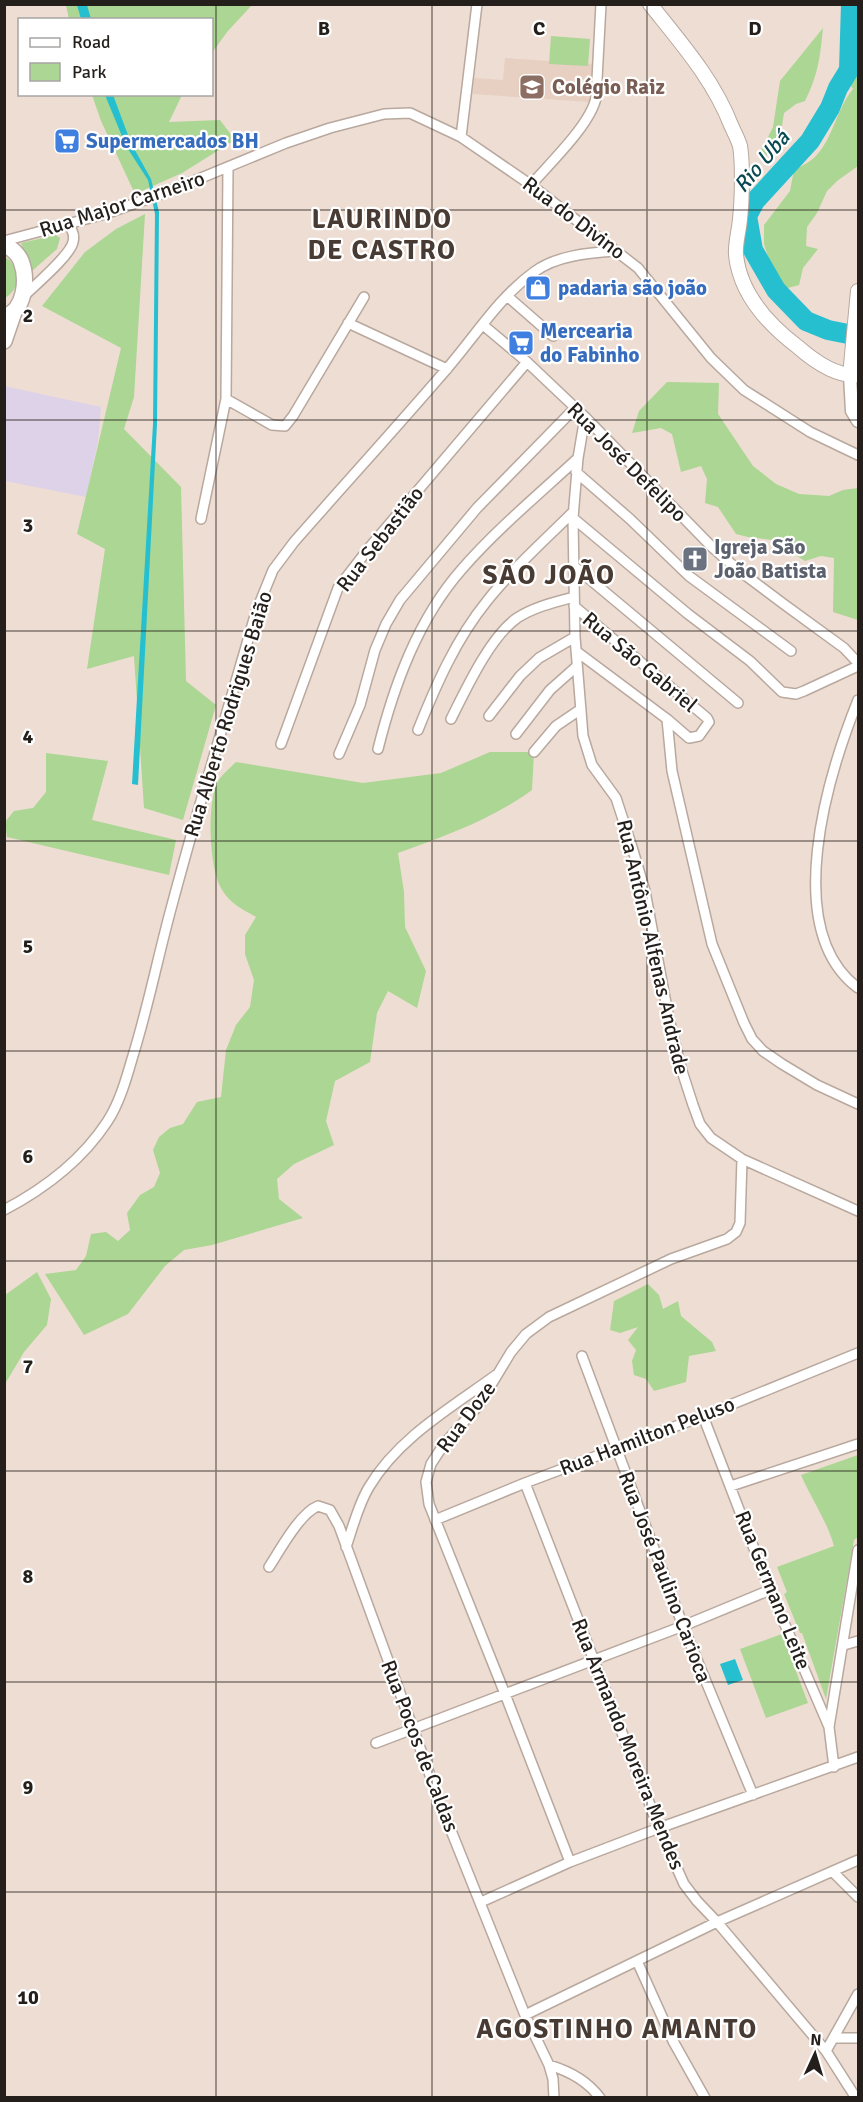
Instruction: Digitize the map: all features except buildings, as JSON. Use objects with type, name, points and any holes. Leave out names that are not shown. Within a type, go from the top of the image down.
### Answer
[{"type":"main road","points":[[650,4],[709,79],[726,111],[740,146],[741,217],[736,255],[743,281],[757,308],[776,330],[808,356],[822,365],[853,372],[857,304]]},
{"type":"main road","points":[[4,243],[15,251],[21,261],[24,283],[22,298],[9,314],[4,341]]},
{"type":"street","points":[[461,137],[477,4]]},
{"type":"street","points":[[531,185],[586,121],[594,108],[602,4]]},
{"type":"street","name":"Rua do Divino","points":[[410,113],[461,137],[531,185],[617,250],[638,268],[711,358],[744,390],[810,432],[858,455]]},
{"type":"street","name":"Rua Major Carneiro","points":[[4,243],[142,201],[286,143],[330,128],[384,114],[410,113]]},
{"type":"street","points":[[201,519],[226,399],[228,168]]},
{"type":"street","name":"Rua Major Carneiro","points":[[22,298],[63,258],[73,244],[73,230],[69,224]]},
{"type":"street","name":"Rua Alberto Rodrigues Baião","points":[[4,1210],[25,1199],[53,1179],[84,1151],[108,1121],[125,1084],[140,1035],[172,904],[256,612],[273,570],[294,542],[447,369],[507,296],[535,271],[562,259],[617,250]]},
{"type":"street","points":[[507,296],[553,336]]},
{"type":"street","points":[[226,399],[272,425],[285,426],[364,297]]},
{"type":"street","points":[[348,323],[447,369]]},
{"type":"street","name":"Rua José Defelipo","points":[[483,325],[585,417],[712,547],[766,591],[844,648],[858,664]]},
{"type":"street","name":"Rua Sebastião","points":[[281,744],[339,588],[369,548],[526,362]]},
{"type":"street","points":[[853,372],[852,411],[858,421]]},
{"type":"street","points":[[339,754],[360,705],[382,632],[400,600],[477,508],[574,408]]},
{"type":"street","name":"Rua Antônio Alfenas Andrade","points":[[585,417],[576,472],[573,515],[575,637],[586,752],[592,765],[616,798],[632,847],[645,891],[671,1029],[693,1105],[700,1124],[711,1138],[742,1159],[858,1211]]},
{"type":"street","points":[[378,749],[402,673],[436,603],[462,569],[492,538],[578,458]]},
{"type":"street","points":[[576,472],[630,519],[689,576],[791,651]]},
{"type":"street","points":[[418,730],[436,684],[485,603],[573,515],[688,614],[750,661],[782,692],[795,694],[804,692],[858,664]]},
{"type":"street","points":[[575,567],[738,704]]},
{"type":"street","points":[[451,719],[479,666],[501,634],[517,618],[536,608],[574,602]]},
{"type":"street","name":"Rua São Gabriel","points":[[574,602],[709,722],[699,736],[693,738],[685,735],[668,719]]},
{"type":"street","points":[[489,716],[520,676],[533,664],[575,637]]},
{"type":"street","points":[[576,651],[668,719],[672,771],[709,934],[752,1039],[763,1051],[782,1064],[817,1085],[858,1104]]},
{"type":"street","points":[[516,734],[550,690],[577,666]]},
{"type":"street","points":[[858,700],[831,779],[822,817],[817,880],[820,927],[827,949],[837,966],[858,988]]},
{"type":"street","points":[[534,752],[556,726],[581,709]]},
{"type":"street","name":"Rua Doze","points":[[570,1862],[435,1520],[429,1504],[426,1482],[431,1464],[444,1444],[479,1405],[498,1373],[526,1334],[549,1317],[671,1259],[728,1239],[736,1232],[740,1223],[742,1159]]},
{"type":"street","name":"Rua Hamilton Peluso","points":[[435,1520],[858,1353]]},
{"type":"street","name":"Rua José Paulino Carioca","points":[[582,1356],[683,1626],[753,1795]]},
{"type":"street","points":[[346,1547],[369,1487],[389,1460],[421,1429],[498,1373]]},
{"type":"street","name":"Rua Germano Leite","points":[[703,1416],[770,1590],[830,1727],[834,1767]]},
{"type":"street","points":[[731,1486],[858,1444]]},
{"type":"street","name":"Rua Armando Moreira Mendes","points":[[525,1483],[659,1828],[684,1884],[826,2051],[856,2097]]},
{"type":"street","name":"Rua Pocos de Caldas","points":[[268,1567],[312,1508],[325,1507],[334,1516],[442,1808],[525,2015],[549,2065],[554,2097]]},
{"type":"street","points":[[830,1727],[858,1550]]},
{"type":"street","points":[[376,1743],[683,1626],[770,1590]]},
{"type":"street","points":[[844,1646],[858,1641]]},
{"type":"street","points":[[481,1902],[570,1862],[858,1757]]},
{"type":"street","points":[[525,2015],[717,1922],[858,1860]]},
{"type":"street","points":[[834,1872],[858,1897]]},
{"type":"street","points":[[637,1961],[673,2041],[705,2097]]},
{"type":"street","points":[[826,2051],[858,1994]]},
{"type":"street","points":[[835,2038],[858,2038]]},
{"type":"street","points":[[549,2065],[578,2077],[600,2097]]},
{"type":"shaded area","name":"Colégio Raiz","points":[[505,58],[592,64],[590,102],[473,94],[474,78],[503,80]]},
{"type":"shaded area","points":[[4,386],[101,407],[98,441],[86,497],[5,481]]},
{"type":"green space","points":[[66,5],[252,5],[227,32],[213,52],[213,18],[69,18]]},
{"type":"green space","points":[[823,28],[818,66],[805,101],[796,104],[784,113],[781,132],[763,161],[761,151],[773,127],[780,81]]},
{"type":"green space","points":[[551,36],[590,39],[588,66],[549,64]]},
{"type":"green space","points":[[858,52],[858,166],[827,191],[817,213],[807,227],[806,246],[818,249],[803,268],[799,285],[784,289],[770,263],[764,244],[764,225],[790,191],[794,170],[813,159],[826,142],[842,106],[853,89],[849,83]]},
{"type":"green space","points":[[92,96],[182,96],[169,122],[220,120],[235,140],[182,173],[135,194],[101,121]]},
{"type":"green space","points":[[145,214],[134,397],[124,429],[181,487],[186,681],[216,705],[183,820],[144,808],[134,656],[87,669],[105,549],[77,534],[121,348],[42,306],[85,252],[116,229]]},
{"type":"green space","points":[[56,235],[60,238],[57,249],[32,271],[21,243]]},
{"type":"green space","points":[[5,257],[15,266],[18,278],[15,289],[5,298]]},
{"type":"green space","points":[[667,382],[719,383],[718,414],[753,466],[776,484],[799,494],[829,496],[843,490],[858,488],[858,620],[833,612],[834,558],[821,556],[805,561],[772,540],[736,534],[718,507],[705,503],[707,479],[701,466],[681,472],[672,434],[661,428],[632,433],[639,411]]},
{"type":"green space","points":[[490,752],[534,752],[532,790],[484,819],[398,853],[404,892],[405,927],[426,971],[417,1008],[388,991],[377,1013],[370,1062],[335,1081],[326,1121],[334,1145],[294,1164],[277,1179],[279,1199],[303,1218],[212,1245],[184,1250],[165,1266],[128,1314],[84,1335],[45,1274],[76,1270],[86,1256],[91,1234],[106,1232],[118,1241],[130,1230],[127,1213],[140,1195],[154,1187],[160,1173],[153,1150],[159,1137],[170,1128],[183,1124],[197,1102],[221,1097],[226,1050],[236,1025],[250,1007],[254,980],[245,954],[245,935],[256,917],[236,905],[221,888],[212,851],[212,805],[217,783],[223,774],[236,762],[363,783],[441,773]]},
{"type":"green space","points":[[46,753],[108,761],[92,820],[176,840],[169,875],[7,837],[5,822],[14,811],[33,808],[46,792]]},
{"type":"green space","points":[[37,1272],[51,1299],[47,1325],[24,1352],[5,1384],[5,1295]]},
{"type":"green space","points":[[648,1284],[659,1295],[663,1309],[678,1301],[681,1316],[712,1342],[716,1351],[689,1356],[686,1382],[654,1391],[646,1379],[634,1375],[632,1361],[636,1350],[628,1340],[638,1327],[620,1333],[610,1330],[614,1301]]},
{"type":"green space","points":[[858,1455],[858,1537],[854,1540],[826,1699],[802,1633],[800,1633],[784,1594],[787,1592],[777,1567],[834,1546],[801,1475]]},
{"type":"green space","points":[[782,1634],[808,1703],[766,1718],[740,1649]]},
{"type":"water","points":[[77,5],[87,5],[91,18],[81,18]]},
{"type":"water","points":[[105,96],[113,96],[131,143],[151,179],[159,212],[157,424],[138,785],[132,784],[153,424],[155,214],[148,180],[126,146]]},
{"type":"water","points":[[735,1659],[743,1680],[728,1685],[720,1664]]},
{"type":"waterway","name":"Rio Ubá","points":[[851,4],[849,70],[810,141],[755,201],[747,216],[753,250],[776,290],[806,321],[828,330],[858,336]]},
{"type":"place","name":"Colégio Raiz","points":[[532,87]]},
{"type":"place","name":"Supermercados BH","points":[[67,141]]},
{"type":"place","name":"padaria são joão","points":[[538,288]]},
{"type":"place","name":"Mercearia do Fabinho","points":[[521,343]]},
{"type":"place","name":"Igreja São João Batista","points":[[695,559]]},
{"type":"district","name":"LAURINDO DE CASTRO","points":[[382,234]]},
{"type":"district","name":"SÃO JOÃO","points":[[549,575]]},
{"type":"district","name":"AGOSTINHO AMANTO","points":[[617,2029]]}]
